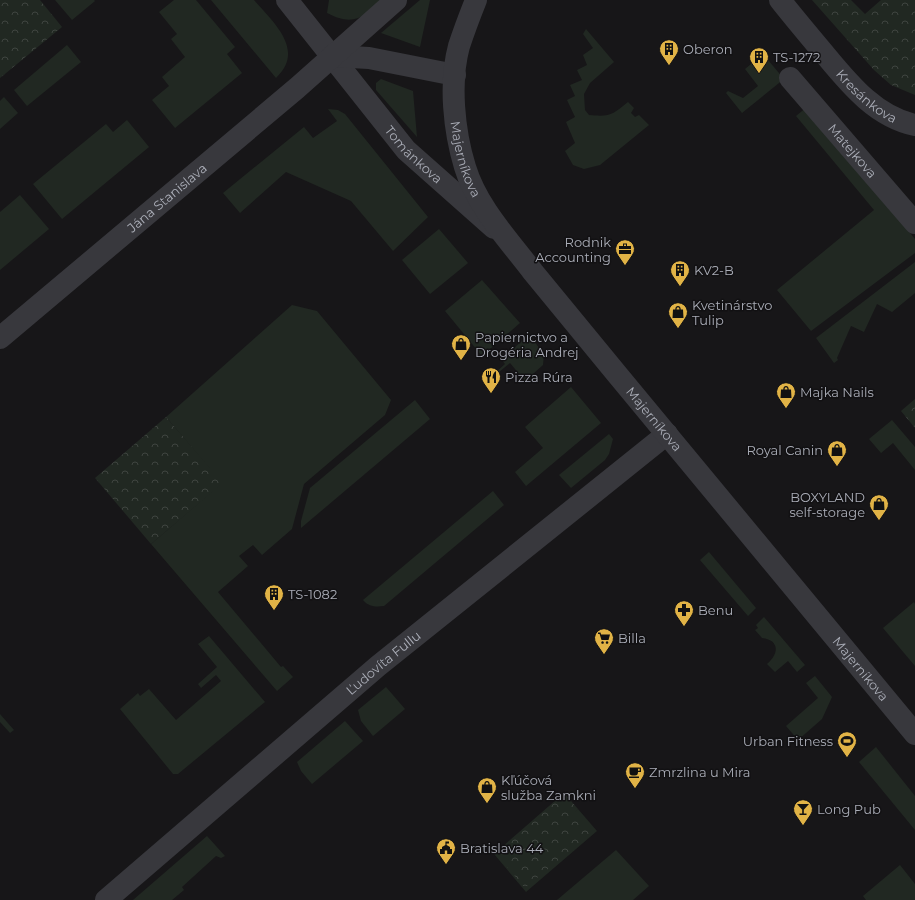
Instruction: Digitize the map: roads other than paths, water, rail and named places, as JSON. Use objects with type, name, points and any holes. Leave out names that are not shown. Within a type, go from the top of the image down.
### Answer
[{"type":"street","name":"Tománkova","points":[[287,0],[406,150],[509,241]]},
{"type":"street","name":"Jána Stanislava","points":[[0,338],[297,88],[396,0]]},
{"type":"street","name":"Majerníkova","points":[[476,0],[469,16],[459,48],[455,75],[454,112],[458,140],[465,168],[475,192],[492,220],[595,347],[915,734]]},
{"type":"street","name":"Kresánkova","points":[[780,0],[852,86],[875,107],[902,122],[915,125]]},
{"type":"street","points":[[332,56],[369,58],[455,75]]},
{"type":"street","name":"Matejkova","points":[[790,78],[915,223]]},
{"type":"street","name":"Ľudovíta Fullu","points":[[106,900],[378,666],[667,434]]},
{"type":"place","name":"Oberon","points":[[669,66]]},
{"type":"place","name":"TS-1272","points":[[759,74]]},
{"type":"place","name":"Rodnik Accounting","points":[[625,266]]},
{"type":"place","name":"KV2-B","points":[[680,287]]},
{"type":"place","name":"Kvetinárstvo Tulip","points":[[678,329]]},
{"type":"place","name":"Papiernictvo a Drogéria Andrej","points":[[461,361]]},
{"type":"place","name":"Pizza Rúra","points":[[491,394]]},
{"type":"place","name":"Majka Nails","points":[[786,409]]},
{"type":"place","name":"Royal Canin","points":[[837,467]]},
{"type":"place","name":"BOXYLAND self-storage","points":[[879,521]]},
{"type":"place","name":"TS-1082","points":[[274,611]]},
{"type":"place","name":"Benu","points":[[684,627]]},
{"type":"place","name":"Billa","points":[[604,655]]},
{"type":"place","name":"Urban Fitness","points":[[847,758]]},
{"type":"place","name":"Zmrzlina u Mira","points":[[635,789]]},
{"type":"place","name":"Kľúčová služba Zamkni","points":[[487,804]]},
{"type":"place","name":"Long Pub","points":[[803,826]]},
{"type":"place","name":"Bratislava 44","points":[[446,865]]}]
